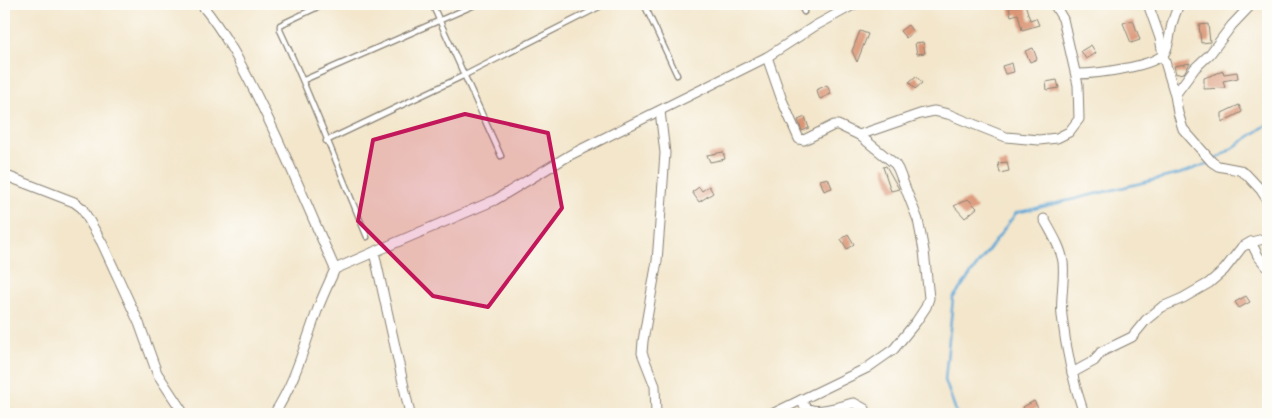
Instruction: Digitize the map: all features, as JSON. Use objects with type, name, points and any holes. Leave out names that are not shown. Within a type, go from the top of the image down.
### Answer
[{"type":"street","points":[[201,4],[219,26],[244,70],[284,151],[335,269]]},
{"type":"street","points":[[274,414],[290,388],[335,269],[495,200],[570,155],[660,112],[767,57],[815,26],[855,4]]},
{"type":"street","points":[[859,135],[920,114],[934,112],[948,114],[1006,137],[1039,140],[1057,138],[1069,132],[1079,119],[1077,74],[1063,19],[1054,4]]},
{"type":"street","points":[[1148,4],[1160,38],[1183,129],[1212,162],[1218,166],[1239,170],[1246,174],[1261,190],[1268,201]]},
{"type":"street","points":[[1077,74],[1118,70],[1150,61],[1163,55],[1169,43],[1171,28],[1179,4]]},
{"type":"street","points":[[1175,95],[1195,68],[1210,54],[1232,25],[1252,4]]},
{"type":"street","points":[[767,57],[782,100],[799,139],[804,140],[834,125],[838,125],[859,135],[895,164],[918,220],[924,251],[929,298],[926,307],[916,322],[894,349],[867,368],[772,414]]},
{"type":"street","points":[[656,414],[655,386],[642,353],[658,261],[664,153],[660,112]]},
{"type":"street","points":[[4,175],[74,202],[82,208],[102,243],[139,323],[158,373],[184,414]]},
{"type":"street","points":[[1044,219],[1063,260],[1062,314],[1072,373],[1084,414]]},
{"type":"street","points":[[1072,373],[1094,361],[1101,352],[1132,338],[1146,320],[1162,307],[1183,298],[1209,283],[1224,270],[1242,247],[1251,242],[1268,238]]},
{"type":"street","points":[[1251,242],[1258,256],[1268,268]]},
{"type":"street","points":[[374,252],[410,414]]},
{"type":"street","points":[[801,400],[807,409],[813,411],[854,403],[865,409],[867,414]]},
{"type":"lane","points":[[324,4],[280,25],[280,30],[304,80],[326,140],[366,237]]},
{"type":"lane","points":[[432,4],[501,156]]},
{"type":"lane","points":[[304,80],[477,4]]},
{"type":"lane","points":[[326,140],[465,76],[605,4]]},
{"type":"lane","points":[[644,4],[677,75]]},
{"type":"lane","points":[[800,4],[804,12]]},
{"type":"highlighted area","points":[[465,114],[548,133],[562,208],[488,307],[433,296],[358,221],[373,140]]},
{"type":"building","points":[[1025,4],[1030,20],[1036,18],[1039,25],[1022,30],[1018,14],[1011,16],[1009,8]]},
{"type":"building","points":[[1133,20],[1140,40],[1131,43],[1123,23]]},
{"type":"building","points":[[1208,24],[1210,42],[1201,43],[1199,25]]},
{"type":"building","points":[[908,25],[913,32],[906,38],[900,31]]},
{"type":"building","points":[[860,31],[868,34],[857,62],[852,51]]},
{"type":"building","points":[[923,42],[925,53],[917,54],[915,43]]},
{"type":"building","points":[[1091,45],[1096,53],[1086,59],[1081,51]]},
{"type":"building","points":[[1033,48],[1037,59],[1030,62],[1025,51]]},
{"type":"building","points":[[1012,63],[1014,72],[1005,74],[1002,66]]},
{"type":"building","points":[[1190,63],[1184,73],[1176,74],[1174,66]]},
{"type":"building","points":[[1223,71],[1224,74],[1237,72],[1238,78],[1223,81],[1225,88],[1204,89],[1204,78]]},
{"type":"building","points":[[916,76],[922,83],[915,89],[909,82]]},
{"type":"building","points":[[1057,80],[1059,88],[1047,90],[1046,82]]},
{"type":"building","points":[[827,85],[831,94],[820,99],[816,90]]},
{"type":"building","points":[[1239,105],[1242,112],[1222,122],[1222,113]]},
{"type":"building","points":[[805,117],[809,128],[802,131],[798,120]]},
{"type":"building","points":[[723,152],[725,159],[710,162],[707,155]]},
{"type":"building","points":[[1007,162],[1009,171],[1000,173],[998,163]]},
{"type":"building","points":[[886,166],[899,189],[891,191],[883,167]]},
{"type":"building","points":[[828,178],[832,188],[824,191],[820,180]]},
{"type":"building","points":[[709,186],[713,193],[699,202],[692,192],[699,187],[702,191]]},
{"type":"building","points":[[968,199],[977,208],[965,218],[954,206]]},
{"type":"building","points":[[848,234],[854,244],[847,249],[841,239]]},
{"type":"building","points":[[1246,296],[1250,302],[1239,308],[1235,302]]},
{"type":"building","points":[[1034,401],[1038,408],[1027,414],[1023,407]]},
{"type":"waterway","points":[[957,414],[945,380],[953,298],[1016,213],[1179,174],[1212,162],[1268,124]]}]
